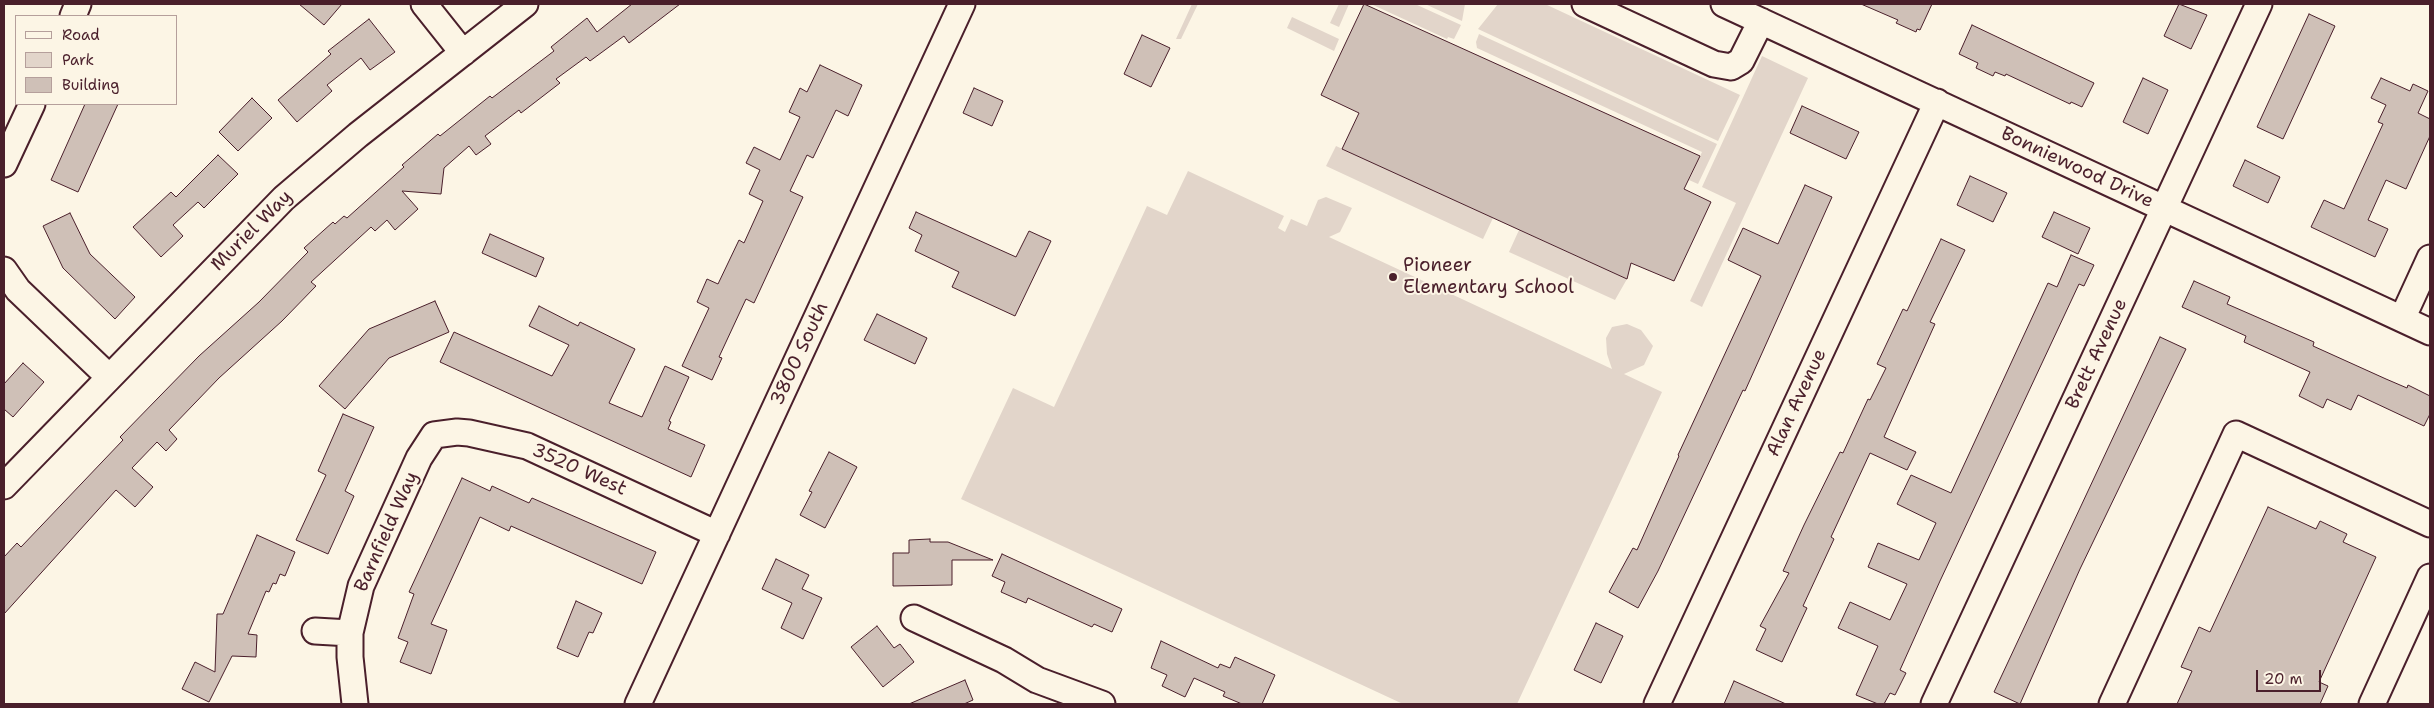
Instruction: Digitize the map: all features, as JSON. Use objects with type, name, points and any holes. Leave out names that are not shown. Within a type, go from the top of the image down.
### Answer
[{"type":"street","points":[[424,4],[463,53]]},
{"type":"street","name":"Muriel Way","points":[[4,486],[284,198],[358,135],[525,4]]},
{"type":"street","name":"3800 South","points":[[638,704],[962,4]]},
{"type":"street","points":[[1585,4],[1714,64],[1731,67],[1741,61],[1762,21]]},
{"type":"street","name":"Bonniewood Drive","points":[[1724,4],[2430,332]]},
{"type":"street","name":"Brett Avenue","points":[[1934,704],[2259,4]]},
{"type":"street","name":"Alan Avenue","points":[[1658,704],[1937,102]]},
{"type":"street","points":[[4,164],[32,105]]},
{"type":"street","points":[[2402,319],[2430,258]]},
{"type":"street","points":[[4,270],[18,290],[109,378]]},
{"type":"street","name":"3520 West","points":[[434,435],[469,432],[527,446],[716,534]]},
{"type":"street","points":[[2112,704],[2236,434],[2430,524]]},
{"type":"street","name":"Barnfield Way","points":[[354,704],[350,633],[357,602],[367,571],[419,458],[434,435]]},
{"type":"street","points":[[2372,704],[2430,577]]},
{"type":"street","points":[[914,618],[1004,660],[1037,680],[1102,704]]},
{"type":"street","points":[[315,631],[350,633]]},
{"type":"green space","points":[[1192,4],[1198,4],[1181,39],[1176,39]]},
{"type":"green space","points":[[1339,4],[1349,4],[1339,27],[1330,23]]},
{"type":"green space","points":[[1371,4],[1415,4],[1461,25],[1454,39],[1448,37],[1447,39]]},
{"type":"green space","points":[[1425,4],[1465,4],[1462,21]]},
{"type":"green space","points":[[1498,4],[1545,4],[1740,95],[1718,141],[1478,29]]},
{"type":"green space","points":[[1292,17],[1339,39],[1334,51],[1287,28]]},
{"type":"green space","points":[[1479,34],[1717,144],[1698,184],[1689,180],[1702,152],[1477,48],[1476,42]]},
{"type":"green space","points":[[1762,56],[1808,78],[1702,307],[1690,301],[1736,203],[1702,187]]},
{"type":"green space","points":[[1336,146],[1493,218],[1483,239],[1326,166]]},
{"type":"green space","points":[[1188,171],[1284,216],[1278,228],[1285,232],[1291,219],[1307,226],[1318,200],[1326,197],[1352,208],[1340,232],[1329,237],[1612,369],[1607,354],[1606,338],[1612,327],[1627,324],[1641,330],[1653,346],[1644,365],[1624,374],[1662,392],[1517,704],[1403,704],[961,499],[1013,388],[1054,407],[1147,206],[1167,215]]},
{"type":"green space","points":[[1519,230],[1627,279],[1615,300],[1509,252]]},
{"type":"building","points":[[299,4],[342,4],[324,25]]},
{"type":"building","points":[[632,4],[680,4],[629,43],[624,36],[590,61],[586,57],[556,79],[560,83],[521,113],[519,110],[485,136],[491,144],[476,155],[469,146],[444,168],[441,194],[402,191],[418,209],[395,230],[387,220],[375,231],[371,227],[311,282],[316,286],[282,321],[219,378],[169,430],[177,439],[166,451],[157,442],[132,468],[153,487],[135,507],[116,490],[4,614],[4,557],[17,543],[21,547],[123,440],[120,437],[199,356],[259,302],[308,252],[304,248],[333,222],[335,224],[344,216],[347,218],[404,167],[402,165],[438,134],[440,136],[490,96],[492,98],[554,51],[551,47],[587,18],[597,32]]},
{"type":"building","points":[[1364,4],[1700,156],[1684,189],[1711,202],[1674,281],[1631,263],[1627,279],[1342,149],[1359,113],[1321,95]]},
{"type":"building","points":[[1861,4],[1932,4],[1920,30],[1917,29],[1916,32],[1896,23],[1898,20]]},
{"type":"building","points":[[2179,4],[2207,15],[2191,49],[2164,36]]},
{"type":"building","points":[[2309,14],[2335,26],[2283,139],[2257,127]]},
{"type":"building","points":[[369,19],[395,52],[370,70],[361,58],[327,85],[332,91],[297,122],[278,100],[331,54],[328,51]]},
{"type":"building","points":[[1972,25],[2094,83],[2082,107],[2071,102],[2070,104],[2006,74],[2005,76],[1995,72],[1993,76],[1976,68],[1978,63],[1959,54]]},
{"type":"building","points":[[1142,35],[1170,48],[1151,87],[1124,74]]},
{"type":"building","points":[[820,65],[862,85],[848,116],[836,110],[813,158],[807,155],[790,191],[803,197],[754,303],[746,299],[719,357],[722,358],[712,380],[682,366],[709,308],[697,302],[707,279],[718,284],[739,240],[744,243],[763,201],[749,194],[760,170],[746,163],[754,147],[780,160],[800,117],[789,112],[800,88],[807,92]]},
{"type":"building","points":[[2143,78],[2168,90],[2148,134],[2123,122]]},
{"type":"building","points":[[2381,78],[2410,91],[2413,84],[2428,91],[2418,113],[2430,119],[2430,136],[2406,189],[2386,180],[2368,220],[2388,229],[2375,257],[2311,227],[2324,200],[2344,209],[2383,124],[2378,122],[2386,105],[2371,98]]},
{"type":"building","points":[[974,88],[1003,101],[992,126],[963,113]]},
{"type":"building","points":[[252,98],[272,118],[238,151],[219,132]]},
{"type":"building","points":[[85,105],[118,105],[78,192],[51,180]]},
{"type":"building","points":[[1802,106],[1859,132],[1846,159],[1790,133]]},
{"type":"building","points":[[218,155],[238,174],[204,208],[198,202],[173,225],[183,236],[161,257],[133,227],[171,192],[176,197]]},
{"type":"building","points":[[2245,160],[2280,177],[2268,203],[2233,186]]},
{"type":"building","points":[[1970,176],[2007,193],[1993,222],[1957,205]]},
{"type":"building","points":[[1805,185],[1832,197],[1745,391],[1743,390],[1658,571],[1638,608],[1609,592],[1633,548],[1637,550],[1678,455],[1761,276],[1728,260],[1743,228],[1778,244]]},
{"type":"building","points":[[916,212],[1016,257],[1029,231],[1051,241],[1015,316],[952,287],[959,272],[915,251],[922,235],[909,228]]},
{"type":"building","points":[[2054,212],[2090,228],[2078,254],[2042,237]]},
{"type":"building","points":[[70,213],[90,254],[135,297],[115,319],[63,268],[43,226]]},
{"type":"building","points":[[490,234],[544,258],[536,277],[482,253]]},
{"type":"building","points":[[1941,239],[1965,250],[1930,322],[1935,324],[1884,437],[1916,452],[1907,470],[1870,453],[1831,537],[1834,539],[1803,606],[1807,608],[1782,662],[1756,650],[1766,629],[1760,626],[1789,573],[1783,571],[1804,525],[1840,452],[1843,453],[1868,399],[1870,400],[1886,368],[1877,364],[1903,309],[1907,311]]},
{"type":"building","points":[[2071,255],[2094,265],[2084,286],[2079,284],[1940,581],[1900,670],[1906,673],[1895,695],[1890,693],[1884,704],[1878,704],[1856,695],[1878,646],[1838,628],[1850,602],[1890,620],[1907,584],[1868,567],[1878,543],[1919,560],[1936,523],[1897,504],[1911,475],[1951,493],[2048,283],[2057,287]]},
{"type":"building","points":[[2194,281],[2230,297],[2227,304],[2314,342],[2313,346],[2407,388],[2408,385],[2430,396],[2430,414],[2424,426],[2358,395],[2351,410],[2327,399],[2323,408],[2299,396],[2310,372],[2244,342],[2246,336],[2182,307]]},
{"type":"building","points":[[435,301],[449,332],[389,358],[345,409],[319,386],[369,329]]},
{"type":"building","points":[[539,306],[578,326],[580,322],[635,349],[609,403],[642,417],[665,366],[689,377],[669,421],[671,422],[668,429],[705,445],[691,477],[440,362],[454,332],[552,376],[569,345],[529,326]]},
{"type":"building","points":[[877,314],[927,338],[915,364],[864,340]]},
{"type":"building","points":[[2160,337],[2186,349],[2080,569],[2020,704],[1994,692]]},
{"type":"building","points":[[23,363],[44,382],[13,417],[4,409],[4,384]]},
{"type":"building","points":[[343,414],[374,427],[345,491],[354,496],[328,554],[296,540],[326,475],[318,471]]},
{"type":"building","points":[[829,452],[857,467],[825,528],[800,515],[812,492],[809,491]]},
{"type":"building","points":[[462,478],[490,491],[492,486],[529,503],[532,498],[656,552],[642,584],[511,526],[509,531],[480,517],[431,624],[447,630],[431,674],[400,662],[408,642],[398,638],[414,594],[409,592]]},
{"type":"building","points":[[2268,507],[2316,529],[2320,521],[2347,534],[2343,542],[2376,557],[2319,682],[2328,686],[2320,704],[2177,704],[2192,671],[2181,667],[2199,627],[2210,632]]},
{"type":"building","points":[[257,535],[295,552],[285,576],[280,574],[276,584],[273,583],[269,592],[266,591],[248,634],[257,635],[256,657],[232,656],[209,702],[182,689],[195,662],[215,672],[217,614],[223,614]]},
{"type":"building","points":[[930,539],[930,542],[948,542],[993,560],[952,560],[952,585],[893,586],[893,553],[909,553],[909,540]]},
{"type":"building","points":[[1002,554],[1122,609],[1112,632],[1094,624],[1092,627],[1028,598],[1026,603],[1001,592],[1005,582],[992,576]]},
{"type":"building","points":[[776,559],[809,575],[802,589],[822,598],[803,639],[781,628],[792,603],[762,589]]},
{"type":"building","points":[[576,601],[602,613],[593,633],[589,632],[578,657],[557,648]]},
{"type":"building","points":[[1596,623],[1623,636],[1601,683],[1574,670]]},
{"type":"building","points":[[877,626],[894,648],[900,644],[914,662],[883,687],[851,647]]},
{"type":"building","points":[[1161,641],[1218,668],[1220,664],[1230,668],[1235,657],[1275,675],[1262,704],[1242,704],[1223,696],[1225,692],[1194,678],[1185,697],[1162,686],[1167,675],[1151,668]]},
{"type":"building","points":[[965,680],[973,700],[964,704],[909,704]]},
{"type":"building","points":[[1734,681],[1786,704],[1724,704]]},
{"type":"place","name":"Pioneer Elementary School","points":[[1393,277]]}]
